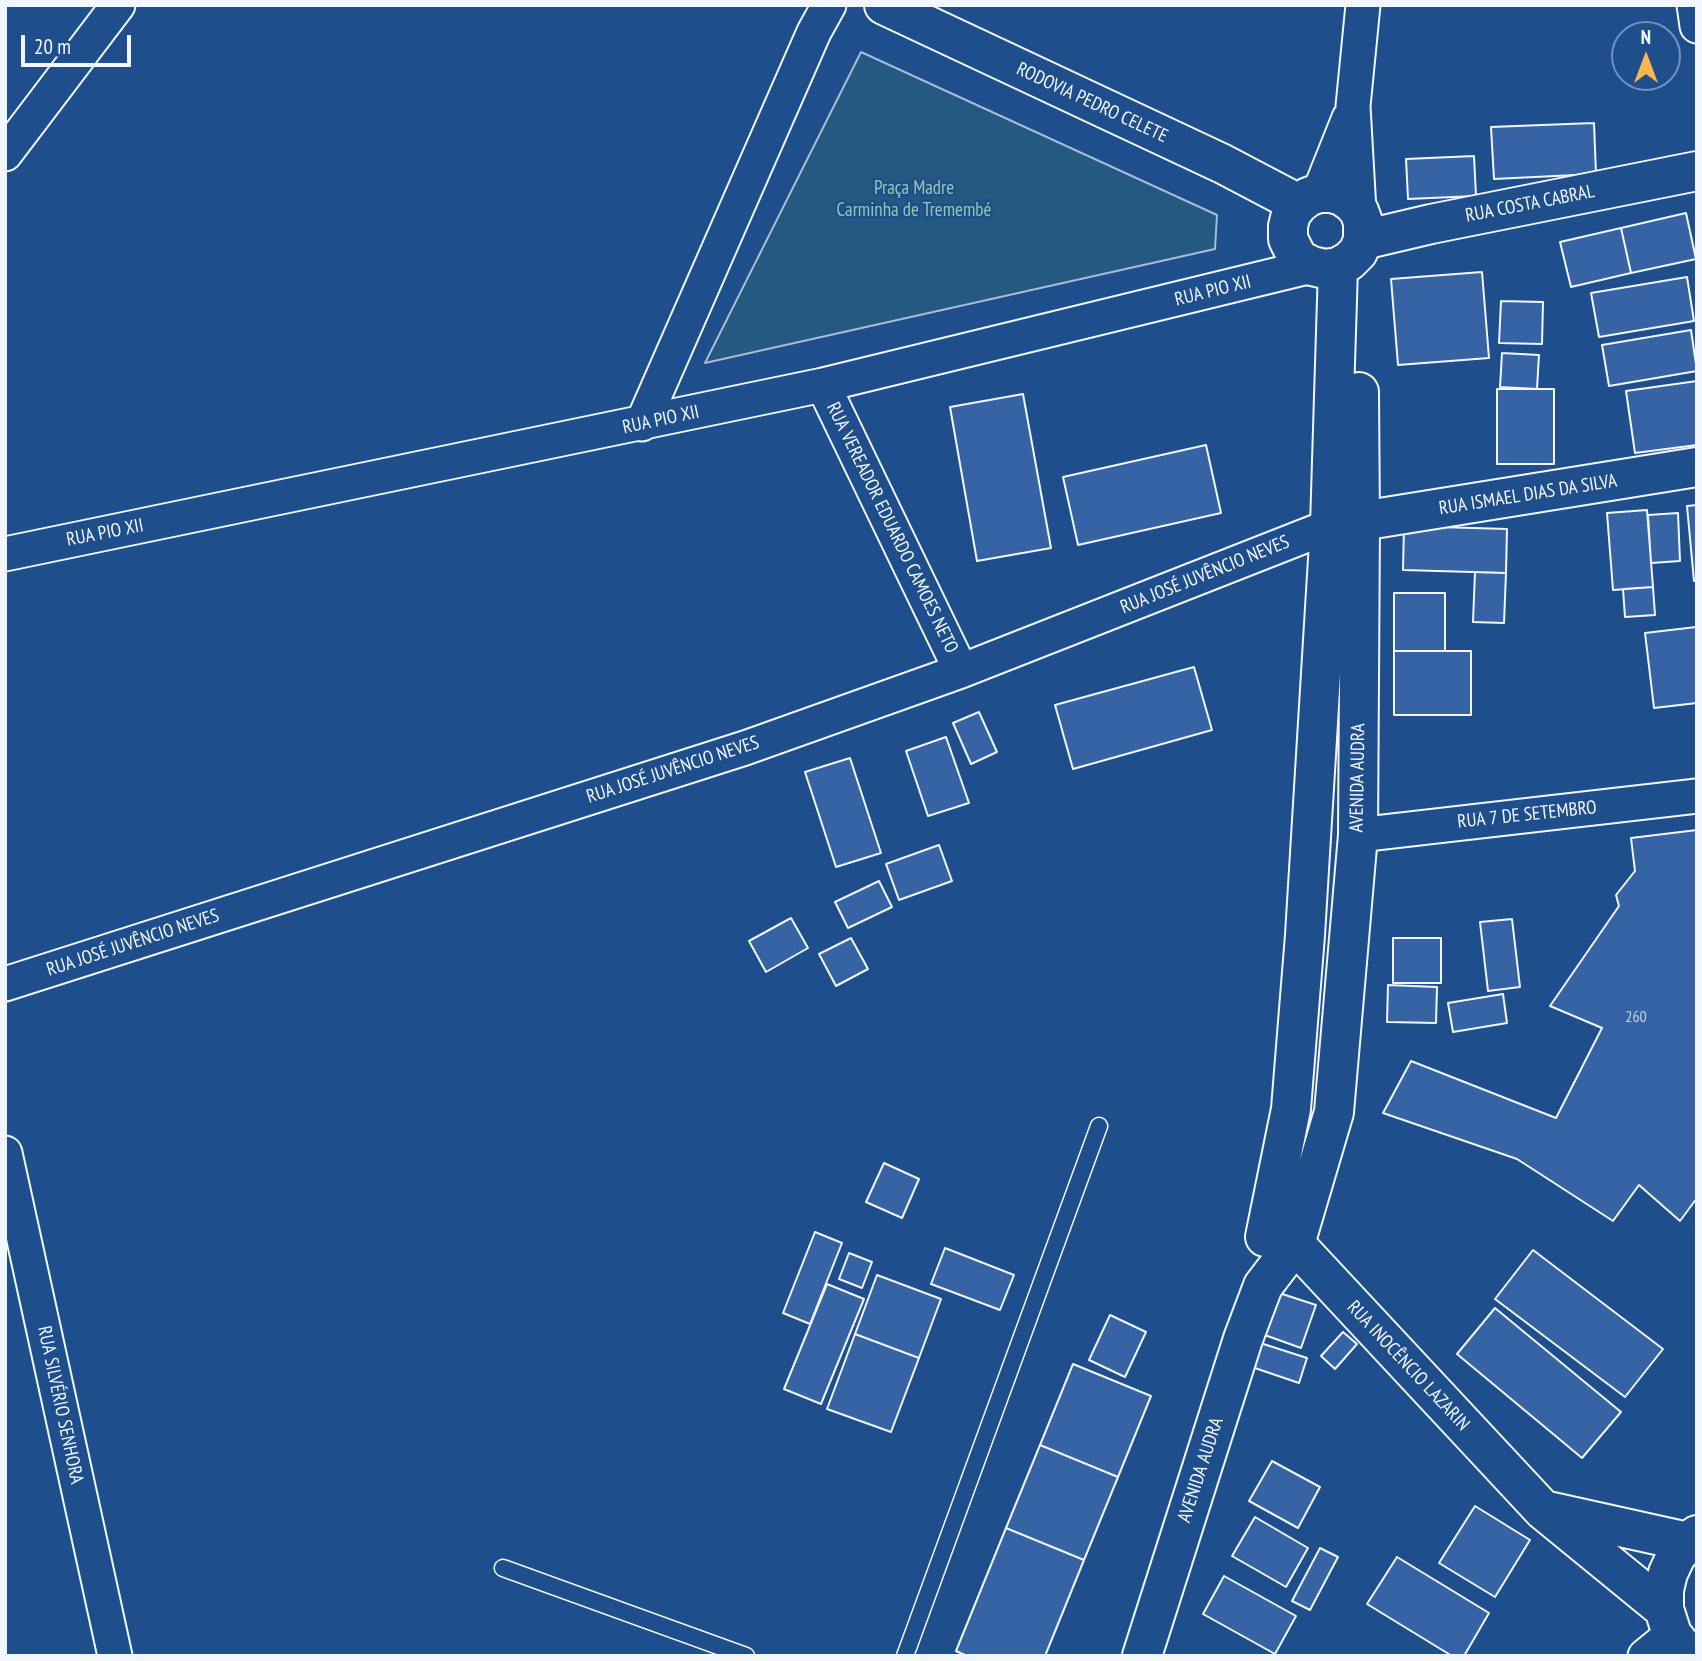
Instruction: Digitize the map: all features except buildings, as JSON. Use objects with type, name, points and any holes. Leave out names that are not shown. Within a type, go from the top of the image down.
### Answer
[{"type":"main road","name":"RODOVIA PEDRO CELETE","points":[[884,5],[1223,164],[1309,198],[1331,193],[1342,196],[1352,202],[1346,247]]},
{"type":"main road","name":"RUA COSTA CABRAL","points":[[1346,247],[1431,224],[1697,171]]},
{"type":"main road","points":[[1309,198],[1291,214],[1288,226],[1289,239],[1297,259],[1346,247]]},
{"type":"main road","name":"AVENIDA AUDRA","points":[[1142,1656],[1243,1339],[1280,1240],[1334,1112],[1358,835],[1345,524],[1346,247]]},
{"type":"main road","name":"RUA ISMAEL DIAS DA SILVA","points":[[1345,524],[1697,467]]},
{"type":"main road","name":"AVENIDA AUDRA","points":[[1280,1240],[1305,935],[1345,524]]},
{"type":"main road","name":"RUA INOCÊNCIO LAZARIN","points":[[1280,1240],[1668,1639]]},
{"type":"main road","points":[[1543,1510],[1692,1538]]},
{"type":"main road","points":[[1668,1639],[1664,1590],[1668,1573],[1676,1556],[1692,1538]]},
{"type":"street","points":[[5,154],[118,5]]},
{"type":"street","points":[[642,424],[814,32],[829,5]]},
{"type":"street","points":[[1346,247],[1353,106],[1363,5]]},
{"type":"street","points":[[1694,5],[1697,26]]},
{"type":"street","points":[[1309,198],[1353,106]]},
{"type":"street","name":"RUA PIO XII","points":[[5,554],[823,385],[1346,247]]},
{"type":"street","name":"RUA VEREADOR EDUARDO CAMOES NETO","points":[[823,385],[961,671]]},
{"type":"street","name":"RUA JOSÉ JUVÊNCIO NEVES","points":[[5,984],[745,748],[961,671],[1345,524]]},
{"type":"street","name":"RUA 7 DE SETEMBRO","points":[[1358,835],[1697,796]]},
{"type":"street","name":"RUA SILVÉRIO SENHORA","points":[[5,1153],[115,1656]]},
{"type":"lane","points":[[905,1656],[1099,1126]]},
{"type":"lane","points":[[503,1568],[746,1656]]},
{"type":"green space","name":"Praça Madre Carminha de Tremembé","points":[[861,52],[1217,215],[1215,249],[705,363]]}]
